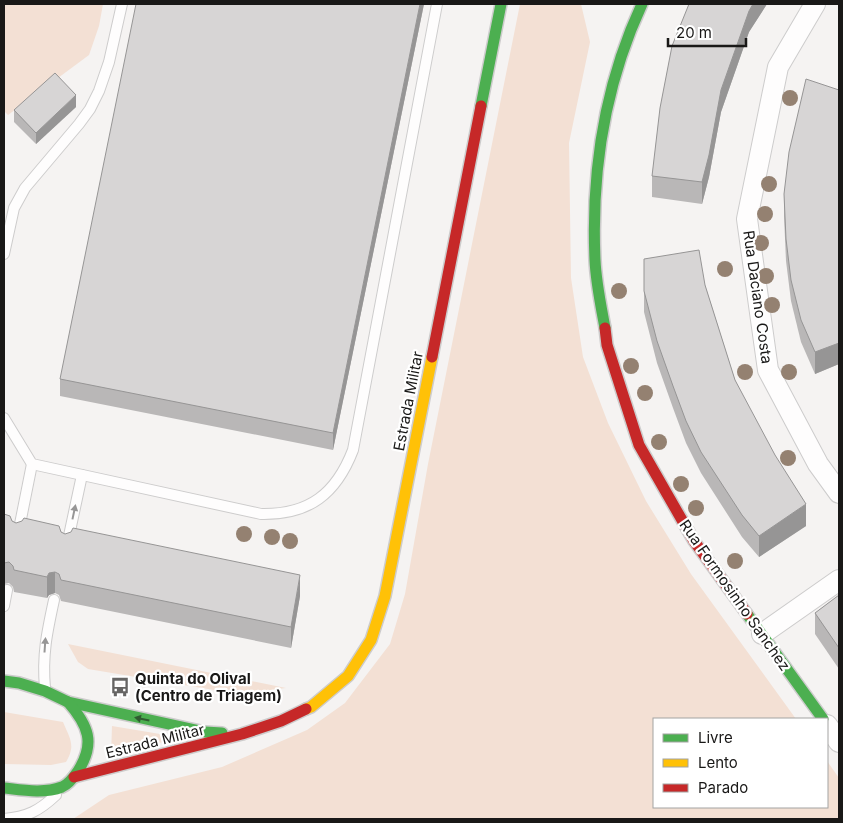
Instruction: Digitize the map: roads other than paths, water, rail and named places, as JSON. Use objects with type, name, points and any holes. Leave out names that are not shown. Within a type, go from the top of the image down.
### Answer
[{"type":"street","name":"Estrada Militar","points":[[74,777],[242,734],[281,721],[311,707],[348,676],[371,640],[387,586],[501,4]]},
{"type":"street","name":"Rua Formosinho Sanchez","points":[[642,4],[629,32],[613,78],[598,152],[594,202],[594,262],[607,346],[639,445],[694,541],[822,718]]},
{"type":"street","name":"Rua Daciano Costa","points":[[815,4],[778,67],[747,219],[768,370],[818,464],[839,494]]},
{"type":"street","points":[[762,634],[839,580]]},
{"type":"street","name":"Estrada Militar","points":[[4,681],[19,683],[45,691],[68,702],[205,732],[242,734]]},
{"type":"street","name":"Estrada Militar","points":[[64,787],[85,761],[89,746],[88,734],[81,715],[68,702]]},
{"type":"street","points":[[828,726],[839,742]]},
{"type":"street","points":[[4,788],[45,790],[64,787]]},
{"type":"lane","points":[[4,254],[14,208],[25,188],[79,124],[90,109],[99,91],[109,62],[122,4]]},
{"type":"lane","points":[[32,464],[253,512],[276,514],[302,508],[320,499],[345,470],[353,450],[438,4]]},
{"type":"lane","points":[[4,418],[32,464],[17,538]]},
{"type":"lane","points":[[66,549],[82,474]]},
{"type":"lane","points":[[4,606],[7,590]]},
{"type":"lane","points":[[45,691],[43,671],[45,639],[54,600]]},
{"type":"lane","points":[[4,819],[21,817],[44,806],[64,787]]},
{"type":"place","name":"Quinta do Olival (Centro de Triagem)","points":[[120,687]]}]
